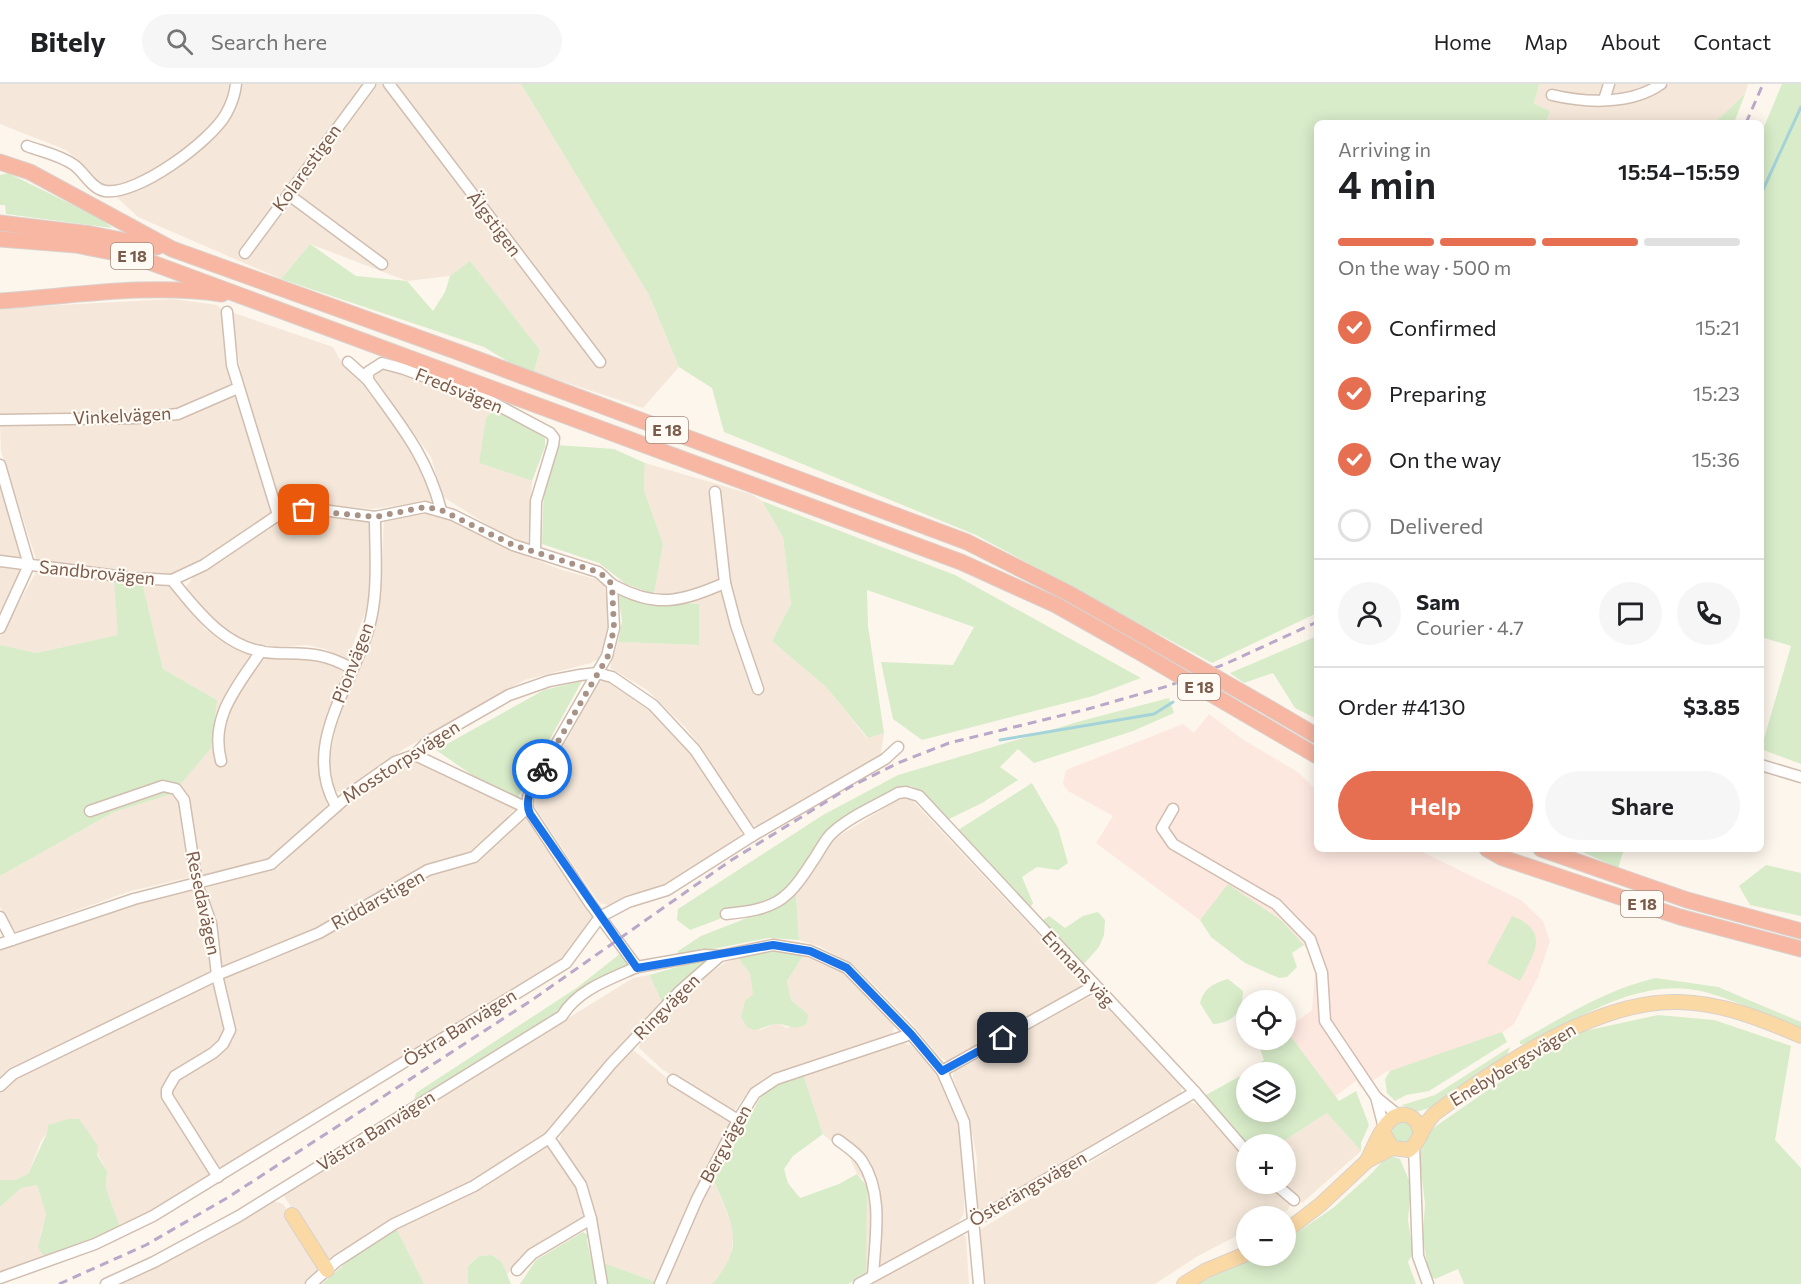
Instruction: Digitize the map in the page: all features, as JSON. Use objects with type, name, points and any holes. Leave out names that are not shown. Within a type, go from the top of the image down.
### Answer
[{"type":"highway","points":[[0,162],[30,172],[172,249]]},
{"type":"highway","name":"E 18","points":[[0,223],[92,234],[172,249],[458,352],[967,542],[1068,593],[1314,734]]},
{"type":"highway","name":"E 18","points":[[0,239],[76,245],[136,257],[258,300],[961,562],[1056,605],[1314,754]]},
{"type":"highway","name":"E 18","points":[[0,301],[139,290],[193,290],[258,300]]},
{"type":"highway","name":"E 18","points":[[1492,852],[1503,858],[1680,917],[1801,949]]},
{"type":"highway","name":"E 18","points":[[1550,852],[1687,900],[1801,931]]},
{"type":"main road","name":"Enebybergsvägen","points":[[1398,1115],[1413,1118],[1435,1112],[1529,1052],[1579,1024],[1615,1011],[1648,1004],[1678,1002],[1716,1006],[1766,1020],[1801,1036]]},
{"type":"main road","name":"Enebybergsvägen","points":[[1403,1149],[1435,1112]]},
{"type":"main road","points":[[1296,1223],[1320,1205],[1367,1161],[1388,1121],[1398,1115]]},
{"type":"main road","points":[[1413,1118],[1420,1131]]},
{"type":"main road","points":[[1367,1161],[1403,1149],[1384,1130]]},
{"type":"main road","points":[[292,1215],[327,1270]]},
{"type":"main road","points":[[1184,1284],[1205,1271],[1236,1258]]},
{"type":"street","points":[[27,146],[73,164],[97,188],[106,192],[148,181],[170,167],[226,116],[236,84]]},
{"type":"street","name":"Kolarestigen","points":[[245,253],[370,84]]},
{"type":"street","name":"Älgstigen","points":[[389,84],[600,362]]},
{"type":"street","points":[[1604,100],[1609,84]]},
{"type":"street","points":[[1552,95],[1576,101],[1622,99],[1661,84]]},
{"type":"street","points":[[288,195],[382,264]]},
{"type":"street","points":[[227,312],[232,364],[238,388],[278,515]]},
{"type":"street","points":[[348,362],[368,380],[420,452],[441,510]]},
{"type":"street","name":"Fredsvägen","points":[[368,380],[368,372],[382,363],[404,369],[488,400],[533,423],[554,438],[536,501],[533,530],[536,552]]},
{"type":"street","name":"Vinkelvägen","points":[[0,420],[138,418],[178,414],[238,388]]},
{"type":"street","points":[[0,465],[29,565],[0,628]]},
{"type":"street","points":[[715,492],[725,583],[736,625],[758,689]]},
{"type":"street","name":"Sandbrovägen","points":[[0,561],[133,578],[172,580],[204,565],[278,515],[315,509],[375,517],[425,507],[441,510],[513,545],[598,572],[612,585],[660,603],[679,600],[725,583]]},
{"type":"street","name":"Pionvägen","points":[[336,806],[327,791],[323,769],[332,718],[372,616],[375,517]]},
{"type":"street","points":[[172,580],[206,621],[220,633],[245,647],[261,651],[315,653],[351,668]]},
{"type":"street","name":"Riddarstigen","points":[[0,1086],[13,1074],[217,975],[319,933],[428,870],[474,857],[527,808],[528,797],[538,777],[608,656],[613,639],[612,585]]},
{"type":"street","points":[[221,761],[218,749],[225,703],[261,651]]},
{"type":"street","points":[[597,673],[612,677],[635,690],[676,727],[697,753],[752,836]]},
{"type":"street","name":"Mosstorpsvägen","points":[[0,944],[134,899],[271,864],[293,847],[336,806],[395,762],[415,755],[427,742],[509,695],[549,681],[597,673]]},
{"type":"street","name":"Östra Banvägen","points":[[0,1278],[95,1244],[153,1216],[566,963],[600,916],[628,902],[668,890],[752,836],[885,759],[898,747]]},
{"type":"street","points":[[415,755],[527,808],[637,968]]},
{"type":"street","points":[[1764,766],[1801,777]]},
{"type":"street","name":"Resedavägen","points":[[90,811],[158,787],[176,789],[186,808],[197,884],[211,922],[217,975],[229,1023],[228,1037],[213,1053],[175,1076],[167,1090],[167,1096],[178,1117],[218,1177]]},
{"type":"street","name":"Enmans väg","points":[[726,914],[756,911],[784,898],[795,890],[830,836],[846,823],[898,793],[906,792],[919,796],[1195,1092],[1236,1139]]},
{"type":"street","points":[[1173,809],[1162,828],[1173,844],[1276,904],[1310,939],[1322,973],[1325,1021],[1376,1097],[1398,1115]]},
{"type":"street","points":[[0,916],[12,940]]},
{"type":"street","points":[[720,956],[773,945],[810,951],[847,968],[911,1034],[942,1071],[964,1122],[977,1283]]},
{"type":"street","name":"Västra Banvägen","points":[[106,1284],[154,1262],[239,1216],[562,1016],[570,1003],[586,992],[637,968],[705,955],[720,956]]},
{"type":"street","name":"Ringvägen","points":[[312,1284],[327,1270],[394,1224],[474,1186],[549,1138],[611,1064],[680,992],[720,956]]},
{"type":"street","points":[[942,1071],[1094,986]]},
{"type":"street","name":"Bergvägen","points":[[660,1284],[697,1199],[755,1092],[776,1079],[911,1034]]},
{"type":"street","points":[[673,1080],[738,1120]]},
{"type":"street","name":"Österängsvägen","points":[[859,1284],[973,1222],[1195,1092]]},
{"type":"street","points":[[1376,1097],[1384,1130]]},
{"type":"street","points":[[549,1138],[581,1185],[591,1219],[602,1284]]},
{"type":"street","points":[[838,1140],[861,1159],[872,1179],[876,1202],[873,1276]]},
{"type":"street","points":[[1403,1149],[1414,1173],[1418,1256],[1428,1284]]},
{"type":"street","points":[[1287,1194],[1294,1200]]},
{"type":"street","points":[[517,1270],[532,1254],[591,1219]]},
{"type":"shaded area","points":[[0,84],[521,84],[649,295],[679,367],[643,408],[534,372],[540,350],[470,262],[450,276],[407,281],[310,244],[281,279],[138,217],[66,150],[0,124]]},
{"type":"shaded area","points":[[1539,84],[1748,84],[1745,94],[1717,120],[1546,120],[1549,111],[1534,105]]},
{"type":"shaded area","points":[[174,299],[217,305],[224,312],[233,383],[178,408],[131,414],[0,415],[0,311],[2,308]]},
{"type":"shaded area","points":[[231,312],[333,347],[343,365],[363,379],[401,430],[435,495],[431,501],[372,509],[308,503],[281,509],[243,385]]},
{"type":"shaded area","points":[[380,368],[407,373],[497,407],[479,463],[532,481],[528,543],[517,543],[443,497],[431,457],[374,378]]},
{"type":"shaded area","points":[[235,392],[273,512],[176,575],[37,562],[1,451],[0,423],[140,422]]},
{"type":"shaded area","points":[[645,463],[751,494],[762,501],[783,537],[791,604],[772,641],[826,687],[867,738],[884,733],[881,754],[760,826],[749,825],[703,750],[686,728],[647,690],[610,668],[618,642],[699,645],[699,604],[654,594],[663,544],[644,490]]},
{"type":"shaded area","points":[[0,480],[22,559],[0,557]]},
{"type":"shaded area","points":[[307,513],[374,519],[371,598],[347,660],[325,649],[307,645],[276,647],[241,641],[207,620],[186,587],[193,577],[228,557],[259,531],[283,519]]},
{"type":"shaded area","points":[[401,514],[440,514],[514,551],[562,570],[603,581],[609,608],[609,630],[600,658],[591,663],[525,680],[404,749],[343,794],[332,789],[328,769],[337,721],[380,602],[384,518]]},
{"type":"shaded area","points":[[0,566],[23,570],[0,619]]},
{"type":"shaded area","points":[[36,572],[114,579],[119,635],[36,653],[0,645],[0,637]]},
{"type":"shaded area","points":[[142,582],[167,585],[175,589],[205,629],[240,651],[279,656],[307,654],[344,669],[321,749],[320,776],[329,803],[289,846],[269,859],[200,877],[178,787],[217,700],[163,669]]},
{"type":"shaded area","points":[[608,680],[655,710],[692,755],[741,825],[741,835],[661,888],[626,895],[615,904],[607,905],[599,903],[532,803],[599,682]]},
{"type":"shaded area","points":[[1209,714],[1242,739],[1298,772],[1314,788],[1314,852],[1422,852],[1521,900],[1543,921],[1550,941],[1538,977],[1514,1024],[1496,1037],[1386,1072],[1361,1088],[1356,1081],[1334,1097],[1296,1044],[1296,1022],[1312,1010],[1315,971],[1311,953],[1281,920],[1229,885],[1200,920],[1096,843],[1113,816],[1068,791],[1063,784],[1066,770],[1183,724],[1194,733]]},
{"type":"shaded area","points":[[418,758],[450,777],[516,808],[475,851],[350,913],[221,970],[217,919],[203,887],[278,868],[338,809],[390,770],[407,760]]},
{"type":"shaded area","points":[[172,794],[181,807],[191,877],[131,891],[16,932],[0,907],[0,876],[114,812]]},
{"type":"shaded area","points":[[901,798],[912,800],[1086,985],[949,1062],[941,1058],[908,1019],[854,965],[819,946],[799,940],[796,894],[834,839]]},
{"type":"shaded area","points":[[524,815],[593,914],[593,919],[565,958],[222,1168],[217,1164],[173,1098],[171,1089],[177,1081],[233,1040],[234,1027],[222,979],[427,874],[471,863]]},
{"type":"shaded area","points":[[187,889],[195,892],[207,917],[212,969],[207,976],[0,1082],[0,951],[18,941],[133,901]]},
{"type":"shaded area","points":[[803,956],[845,974],[853,981],[894,1026],[891,1040],[774,1075],[747,1093],[733,1113],[663,1070],[639,1048],[641,1037],[705,977],[726,962],[738,958],[750,974],[760,1030],[777,1023],[787,1028],[808,1014],[791,1000],[787,981]]},
{"type":"shaded area","points":[[649,975],[662,1002],[607,1060],[547,1134],[486,1175],[406,1212],[329,1263],[283,1195],[633,978]]},
{"type":"shaded area","points":[[212,982],[215,983],[226,1030],[219,1044],[167,1079],[163,1090],[211,1174],[177,1198],[120,1227],[106,1188],[107,1171],[79,1120],[47,1133],[41,1141],[28,1174],[15,1180],[0,1180],[0,1091],[9,1082]]},
{"type":"shaded area","points":[[1096,996],[1181,1085],[1182,1097],[976,1213],[977,1160],[973,1138],[953,1077],[954,1071],[1087,998]]},
{"type":"shaded area","points":[[903,1043],[911,1045],[937,1073],[955,1111],[964,1146],[964,1214],[957,1224],[866,1274],[863,1179],[857,1174],[850,1158],[823,1134],[803,1074]]},
{"type":"shaded area","points":[[633,1050],[685,1093],[727,1116],[730,1125],[688,1208],[656,1282],[601,1262],[594,1207],[559,1141],[564,1128],[628,1051]]},
{"type":"shaded area","points":[[1189,1102],[1196,1104],[1236,1147],[1236,1194],[1280,1194],[1290,1205],[1236,1206],[1236,1236],[1198,1256],[1155,1284],[986,1284],[981,1273],[978,1238],[981,1229]]},
{"type":"shaded area","points":[[1327,1113],[1361,1151],[1302,1203],[1293,1194],[1296,1194],[1294,1134]]},
{"type":"shaded area","points":[[544,1147],[551,1147],[583,1198],[587,1215],[584,1220],[520,1257],[507,1275],[502,1262],[493,1255],[479,1256],[468,1266],[468,1284],[424,1284],[396,1228],[484,1188]]},
{"type":"shaded area","points":[[714,1181],[734,1231],[730,1261],[712,1284],[664,1284],[701,1201]]},
{"type":"shaded area","points":[[37,1184],[46,1214],[40,1236],[49,1257],[0,1274],[0,1207],[21,1188]]},
{"type":"shaded area","points":[[271,1200],[283,1204],[324,1266],[308,1284],[117,1284],[136,1277]]},
{"type":"shaded area","points":[[954,1236],[966,1237],[969,1284],[871,1284]]},
{"type":"green space","points":[[521,84],[1539,84],[1534,104],[1550,111],[1546,120],[1314,120],[1314,614],[1212,663],[976,535],[724,432],[712,388],[679,367],[649,295]]},
{"type":"green space","points":[[1782,84],[1801,84],[1801,764],[1764,750],[1764,739],[1791,646],[1764,638],[1764,127]]},
{"type":"green space","points":[[1745,94],[1735,120],[1717,120]]},
{"type":"green space","points":[[8,173],[103,220],[112,228],[6,214],[5,205],[0,205],[0,175]]},
{"type":"green space","points":[[310,244],[356,276],[407,281],[433,311],[445,292],[450,276],[470,261],[540,350],[534,372],[512,364],[484,347],[281,279]]},
{"type":"green space","points":[[497,407],[545,435],[545,447],[532,481],[479,463],[486,418]]},
{"type":"green space","points":[[557,445],[614,449],[645,463],[644,490],[663,544],[654,594],[626,584],[599,563],[542,544],[544,484]]},
{"type":"green space","points":[[762,501],[955,575],[1141,678],[1093,696],[922,740],[893,719],[881,662],[953,665],[974,627],[867,590],[868,626],[884,733],[868,738],[826,687],[772,641],[791,604],[783,537]]},
{"type":"green space","points":[[114,579],[142,582],[163,669],[217,700],[211,748],[172,794],[114,812],[0,876],[0,645],[36,653],[118,635]]},
{"type":"green space","points":[[622,592],[653,604],[699,604],[699,645],[618,642],[622,621],[618,594]]},
{"type":"green space","points":[[1314,637],[1314,718],[1295,708],[1273,673],[1244,683],[1230,673]]},
{"type":"green space","points":[[582,681],[518,797],[485,784],[436,750],[544,690]]},
{"type":"green space","points":[[1169,698],[1174,713],[1133,731],[1034,763],[1018,749],[1000,767],[1018,780],[982,803],[947,820],[917,789],[911,786],[897,788],[836,824],[788,889],[775,898],[690,930],[677,920],[678,909],[823,815],[898,775],[1081,721]]},
{"type":"green space","points":[[1032,783],[1058,828],[1068,863],[1058,870],[1037,867],[1022,877],[1033,903],[1030,908],[958,830]]},
{"type":"green space","points":[[1583,852],[1623,852],[1618,868]]},
{"type":"green space","points":[[1766,865],[1801,873],[1801,916],[1750,905],[1739,886]]},
{"type":"green space","points":[[1228,884],[1281,920],[1304,945],[1292,953],[1297,967],[1287,977],[1279,978],[1245,963],[1211,937],[1200,920]]},
{"type":"green space","points":[[796,894],[799,940],[768,938],[678,956],[678,951],[701,936],[770,909]]},
{"type":"green space","points":[[1098,912],[1105,920],[1104,935],[1099,947],[1083,965],[1042,921],[1049,916],[1065,928],[1083,916]]},
{"type":"green space","points":[[1512,916],[1532,929],[1536,944],[1520,981],[1487,963]]},
{"type":"green space","points":[[779,951],[803,956],[787,981],[791,1000],[808,1014],[807,1023],[796,1028],[775,1024],[753,1030],[747,1027],[741,1017],[745,1001],[753,994],[750,974],[738,958],[760,952]]},
{"type":"green space","points":[[621,953],[627,964],[624,971],[615,979],[414,1101],[416,1093],[578,987]]},
{"type":"green space","points":[[699,961],[707,963],[662,1002],[649,975]]},
{"type":"green space","points":[[1656,978],[1718,987],[1801,1022],[1801,1029],[1716,995],[1689,989],[1667,989],[1625,997],[1584,1014],[1527,1045],[1520,1044],[1520,1041],[1603,996]]},
{"type":"green space","points":[[1228,979],[1242,990],[1236,990],[1236,1015],[1226,1021],[1213,1024],[1200,1003],[1204,993],[1218,982]]},
{"type":"green space","points":[[1658,1015],[1714,1020],[1791,1046],[1775,1140],[1801,1168],[1801,1284],[1464,1284],[1458,1269],[1435,1279],[1429,1276],[1423,1238],[1425,1203],[1420,1164],[1422,1139],[1436,1126],[1501,1081],[1580,1032]]},
{"type":"green space","points":[[1502,1032],[1507,1042],[1429,1091],[1406,1095],[1395,1101],[1387,1093],[1385,1079],[1390,1071]]},
{"type":"green space","points":[[1296,1043],[1339,1101],[1356,1091],[1369,1125],[1361,1143],[1361,1151],[1327,1113],[1294,1134],[1239,1134],[1204,1096],[1236,1078],[1236,1122],[1296,1122],[1296,1062],[1261,1062],[1264,1060],[1260,1050],[1296,1050]]},
{"type":"green space","points":[[1510,1047],[1506,1058],[1433,1107],[1415,1112],[1402,1105],[1435,1095]]},
{"type":"green space","points":[[803,1074],[823,1134],[793,1156],[784,1169],[788,1183],[800,1198],[839,1184],[857,1174],[867,1187],[866,1274],[848,1284],[712,1284],[730,1257],[733,1245],[731,1222],[714,1181],[764,1091]]},
{"type":"green space","points":[[68,1119],[79,1119],[98,1146],[97,1155],[107,1171],[106,1188],[120,1227],[49,1257],[43,1255],[38,1247],[46,1214],[37,1185],[21,1188],[0,1207],[0,1180],[15,1180],[28,1174],[47,1133],[48,1125]]},
{"type":"green space","points":[[1402,1121],[1410,1124],[1413,1132],[1410,1140],[1402,1143],[1394,1140],[1391,1132],[1394,1124]]},
{"type":"green space","points":[[1388,1155],[1400,1159],[1411,1185],[1408,1220],[1413,1253],[1408,1262],[1416,1284],[1196,1284],[1236,1266],[1296,1266],[1296,1233],[1333,1208],[1370,1175]]},
{"type":"green space","points":[[396,1228],[424,1284],[322,1284],[363,1248]]},
{"type":"green space","points":[[583,1232],[588,1235],[587,1241],[597,1284],[520,1284],[536,1260]]},
{"type":"green space","points":[[492,1255],[502,1262],[511,1284],[468,1284],[468,1266],[479,1256]]},
{"type":"green space","points":[[601,1262],[656,1282],[655,1284],[607,1284]]},
{"type":"waterway","points":[[1764,187],[1801,107]]},
{"type":"waterway","points":[[1000,740],[1154,714],[1173,702]]},
{"type":"railway","points":[[1747,120],[1763,84]]},
{"type":"railway","points":[[59,1284],[146,1245],[227,1198],[532,1000],[730,861],[850,787],[898,763],[949,743],[1088,709],[1168,686],[1225,664],[1314,623]]},
{"type":"way so far","points":[[304,510],[315,509],[375,517],[425,507],[441,510],[513,545],[598,572],[608,579],[612,585],[614,628],[608,656],[542,769]]},
{"type":"route","points":[[542,769],[528,797],[527,808],[589,902],[630,955],[637,968],[705,955],[720,956],[773,945],[795,948],[810,951],[847,968],[911,1034],[942,1071],[1003,1038]]}]
